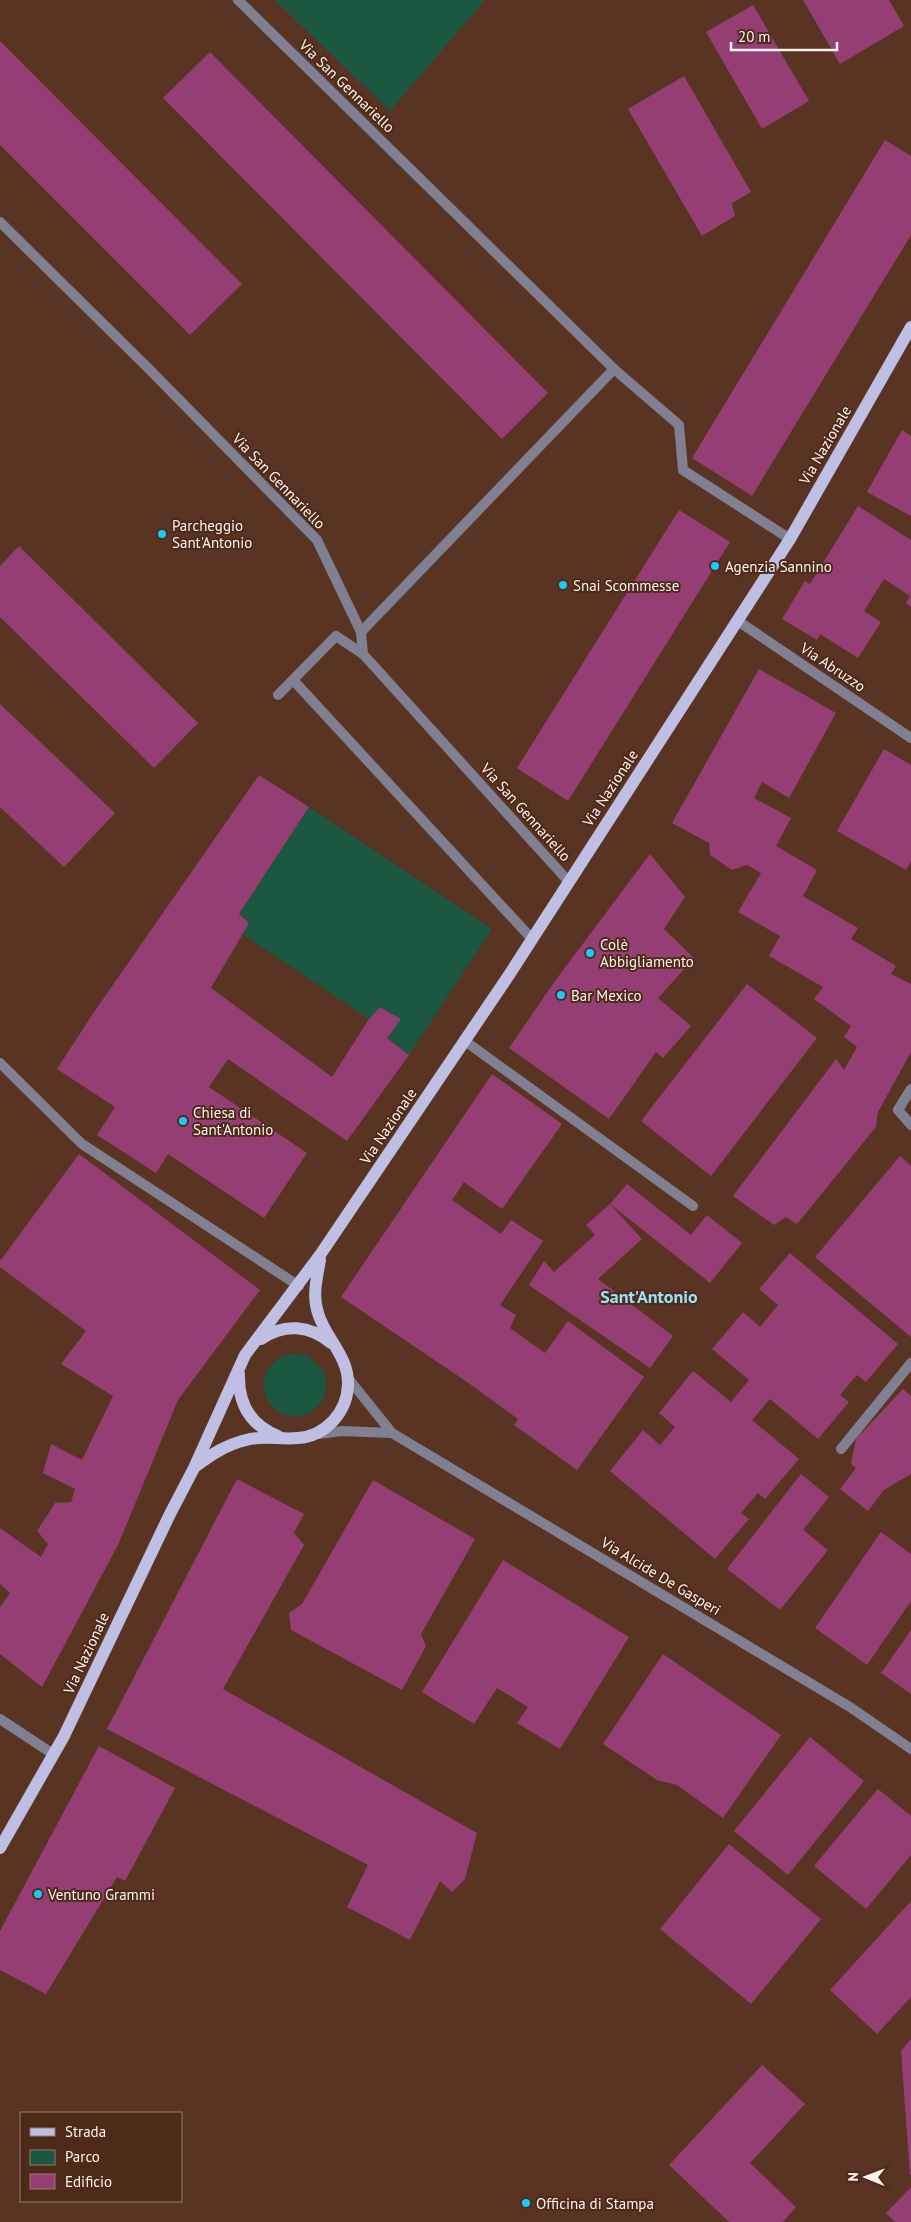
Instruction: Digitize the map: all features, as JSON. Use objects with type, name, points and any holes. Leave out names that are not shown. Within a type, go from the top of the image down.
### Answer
[{"type":"main road","name":"Via Nazionale","points":[[0,1848],[64,1736],[170,1514],[194,1468],[239,1372],[245,1355],[299,1286],[465,1041],[569,882],[790,539],[911,328]]},
{"type":"main road","name":"Via Nazionale","points":[[194,1468],[222,1447],[248,1439],[298,1438],[315,1434],[329,1425],[341,1412],[348,1396],[348,1378],[344,1361],[318,1313],[314,1289],[320,1255]]},
{"type":"main road","name":"Via Nazionale","points":[[256,1342],[271,1332],[288,1327],[306,1329],[322,1335],[335,1346]]},
{"type":"main road","name":"Via Nazionale","points":[[239,1372],[238,1389],[243,1406],[252,1420],[266,1431],[281,1437]]},
{"type":"street","name":"Via San Gennariello","points":[[238,0],[614,369],[679,425],[683,470],[790,539]]},
{"type":"street","name":"Via San Gennariello","points":[[0,222],[149,369],[317,540],[361,632],[363,654],[569,882]]},
{"type":"street","points":[[361,632],[614,369]]},
{"type":"street","name":"Via Abruzzo","points":[[738,621],[911,738]]},
{"type":"street","points":[[278,695],[336,636],[363,654]]},
{"type":"street","points":[[294,680],[532,939]]},
{"type":"street","points":[[465,1041],[693,1206]]},
{"type":"street","points":[[0,1063],[82,1144],[299,1286]]},
{"type":"street","points":[[911,1089],[898,1110],[911,1125]]},
{"type":"street","points":[[841,1449],[911,1363]]},
{"type":"street","name":"Via Alcide De Gasperi","points":[[348,1378],[392,1433],[850,1707],[911,1749]]},
{"type":"street","name":"Via Alcide De Gasperi","points":[[315,1434],[342,1430],[392,1433]]},
{"type":"street","points":[[0,1719],[53,1754]]},
{"type":"green space","points":[[275,0],[485,0],[390,111]]},
{"type":"green space","points":[[309,807],[492,929],[409,1055],[387,1038],[400,1018],[380,1007],[369,1019],[242,934],[249,923],[239,914]]},
{"type":"green space","points":[[295,1354],[307,1357],[317,1363],[323,1373],[326,1385],[323,1397],[317,1407],[307,1413],[295,1416],[283,1413],[273,1407],[267,1397],[264,1385],[267,1373],[273,1363],[283,1357]]},
{"type":"building","points":[[803,0],[889,0],[904,26],[840,64]]},
{"type":"building","points":[[753,5],[809,101],[762,129],[706,32]]},
{"type":"building","points":[[0,41],[242,284],[190,335],[0,145]]},
{"type":"building","points":[[210,52],[548,393],[502,439],[163,98]]},
{"type":"building","points":[[684,76],[751,192],[732,203],[735,216],[702,236],[628,109]]},
{"type":"building","points":[[885,140],[911,156],[911,235],[752,496],[692,458]]},
{"type":"building","points":[[902,430],[911,436],[911,516],[867,492]]},
{"type":"building","points":[[858,506],[911,540],[911,607],[906,603],[910,596],[884,579],[864,611],[881,622],[858,658],[820,634],[817,640],[782,619],[805,581],[810,584]]},
{"type":"building","points":[[679,510],[730,542],[568,801],[517,768]]},
{"type":"building","points":[[19,546],[198,723],[154,768],[0,617],[0,566]]},
{"type":"building","points":[[759,669],[836,713],[789,798],[762,782],[754,798],[791,818],[776,846],[817,870],[803,896],[858,928],[851,939],[896,966],[891,974],[911,984],[911,1052],[878,1112],[876,1127],[797,1224],[786,1217],[774,1225],[733,1196],[836,1059],[844,1070],[857,1047],[844,1037],[851,1026],[814,999],[823,987],[769,956],[780,936],[738,912],[761,873],[747,865],[732,870],[710,855],[709,843],[672,823]]},
{"type":"building","points":[[0,704],[115,813],[64,867],[0,807]]},
{"type":"building","points":[[884,749],[911,765],[911,861],[906,870],[837,831]]},
{"type":"building","points":[[259,775],[309,807],[239,914],[249,923],[211,988],[332,1077],[369,1019],[380,1007],[401,1019],[387,1038],[409,1055],[347,1141],[228,1059],[209,1087],[307,1153],[264,1218],[168,1154],[156,1173],[97,1135],[115,1107],[57,1069],[94,1012]]},
{"type":"building","points":[[650,854],[685,897],[664,929],[694,958],[658,998],[691,1026],[663,1058],[656,1052],[609,1119],[509,1048],[555,981]]},
{"type":"building","points":[[747,984],[817,1038],[711,1176],[641,1121]]},
{"type":"building","points":[[492,1074],[562,1124],[502,1209],[464,1182],[452,1200],[501,1234],[511,1220],[543,1241],[500,1305],[516,1315],[510,1328],[545,1353],[568,1321],[644,1377],[577,1470],[514,1425],[518,1419],[470,1384],[341,1297]]},
{"type":"building","points":[[79,1154],[260,1290],[178,1400],[118,1545],[42,1687],[0,1654],[0,1607],[10,1593],[0,1584],[0,1528],[41,1557],[48,1544],[37,1531],[55,1503],[71,1502],[75,1489],[43,1473],[51,1444],[82,1460],[113,1396],[61,1364],[86,1331],[0,1267],[0,1261]]},
{"type":"building","points":[[900,1156],[911,1166],[911,1337],[815,1257]]},
{"type":"building","points":[[627,1184],[691,1235],[707,1215],[742,1243],[710,1283],[610,1204]]},
{"type":"building","points":[[610,1204],[642,1239],[598,1279],[673,1336],[650,1368],[529,1285],[544,1261],[554,1272],[595,1235],[586,1225]]},
{"type":"building","points":[[790,1253],[898,1344],[866,1382],[857,1375],[840,1395],[849,1402],[818,1439],[770,1399],[752,1420],[799,1459],[765,1499],[758,1493],[741,1513],[749,1519],[715,1559],[610,1471],[643,1430],[660,1445],[675,1427],[659,1413],[693,1371],[731,1402],[749,1380],[712,1349],[743,1312],[760,1327],[778,1305],[759,1289]]},
{"type":"building","points":[[903,1389],[911,1396],[911,1474],[884,1490],[868,1511],[840,1489],[856,1468],[851,1464],[856,1439]]},
{"type":"building","points":[[801,1474],[829,1497],[803,1530],[828,1550],[780,1610],[727,1569]]},
{"type":"building","points":[[237,1479],[304,1514],[294,1533],[304,1545],[223,1689],[477,1833],[465,1879],[452,1892],[440,1881],[410,1940],[347,1907],[368,1865],[107,1729]]},
{"type":"building","points":[[373,1480],[475,1539],[421,1634],[426,1646],[402,1690],[291,1630],[289,1613],[302,1604]]},
{"type":"building","points":[[881,1532],[911,1554],[911,1601],[867,1665],[815,1628]]},
{"type":"building","points":[[503,1560],[629,1637],[560,1749],[517,1723],[528,1707],[497,1688],[474,1724],[422,1692]]},
{"type":"building","points":[[911,1630],[911,1694],[881,1673]]},
{"type":"building","points":[[663,1654],[781,1735],[723,1818],[677,1785],[657,1780],[603,1744]]},
{"type":"building","points":[[810,1737],[864,1781],[788,1875],[734,1831]]},
{"type":"building","points":[[99,1746],[175,1788],[125,1881],[117,1877],[46,1994],[0,1970],[0,1931]]},
{"type":"building","points":[[878,1789],[911,1816],[911,1855],[866,1909],[814,1866]]},
{"type":"building","points":[[729,1844],[821,1919],[751,2004],[660,1929]]},
{"type":"building","points":[[911,1901],[911,1997],[877,2034],[830,1990]]},
{"type":"building","points":[[911,2039],[911,2175],[910,2175],[901,2051]]},
{"type":"building","points":[[762,2065],[805,2104],[750,2163],[796,2207],[783,2222],[729,2222],[669,2165]]},
{"type":"building","points":[[911,2187],[911,2222],[895,2222],[886,2213]]},
{"type":"place","name":"Parcheggio Sant'Antonio","points":[[162,534]]},
{"type":"place","name":"Agenzia Sannino","points":[[715,566]]},
{"type":"place","name":"Snai Scommesse","points":[[563,585]]},
{"type":"place","name":"Colè Abbigliamento","points":[[590,953]]},
{"type":"place","name":"Bar Mexico","points":[[561,995]]},
{"type":"place","name":"Chiesa di Sant'Antonio","points":[[183,1121]]},
{"type":"place","name":"Ventuno Grammi","points":[[38,1894]]},
{"type":"place","name":"Officina di Stampa","points":[[526,2203]]},
{"type":"district","name":"Sant'Antonio","points":[[649,1296]]}]
